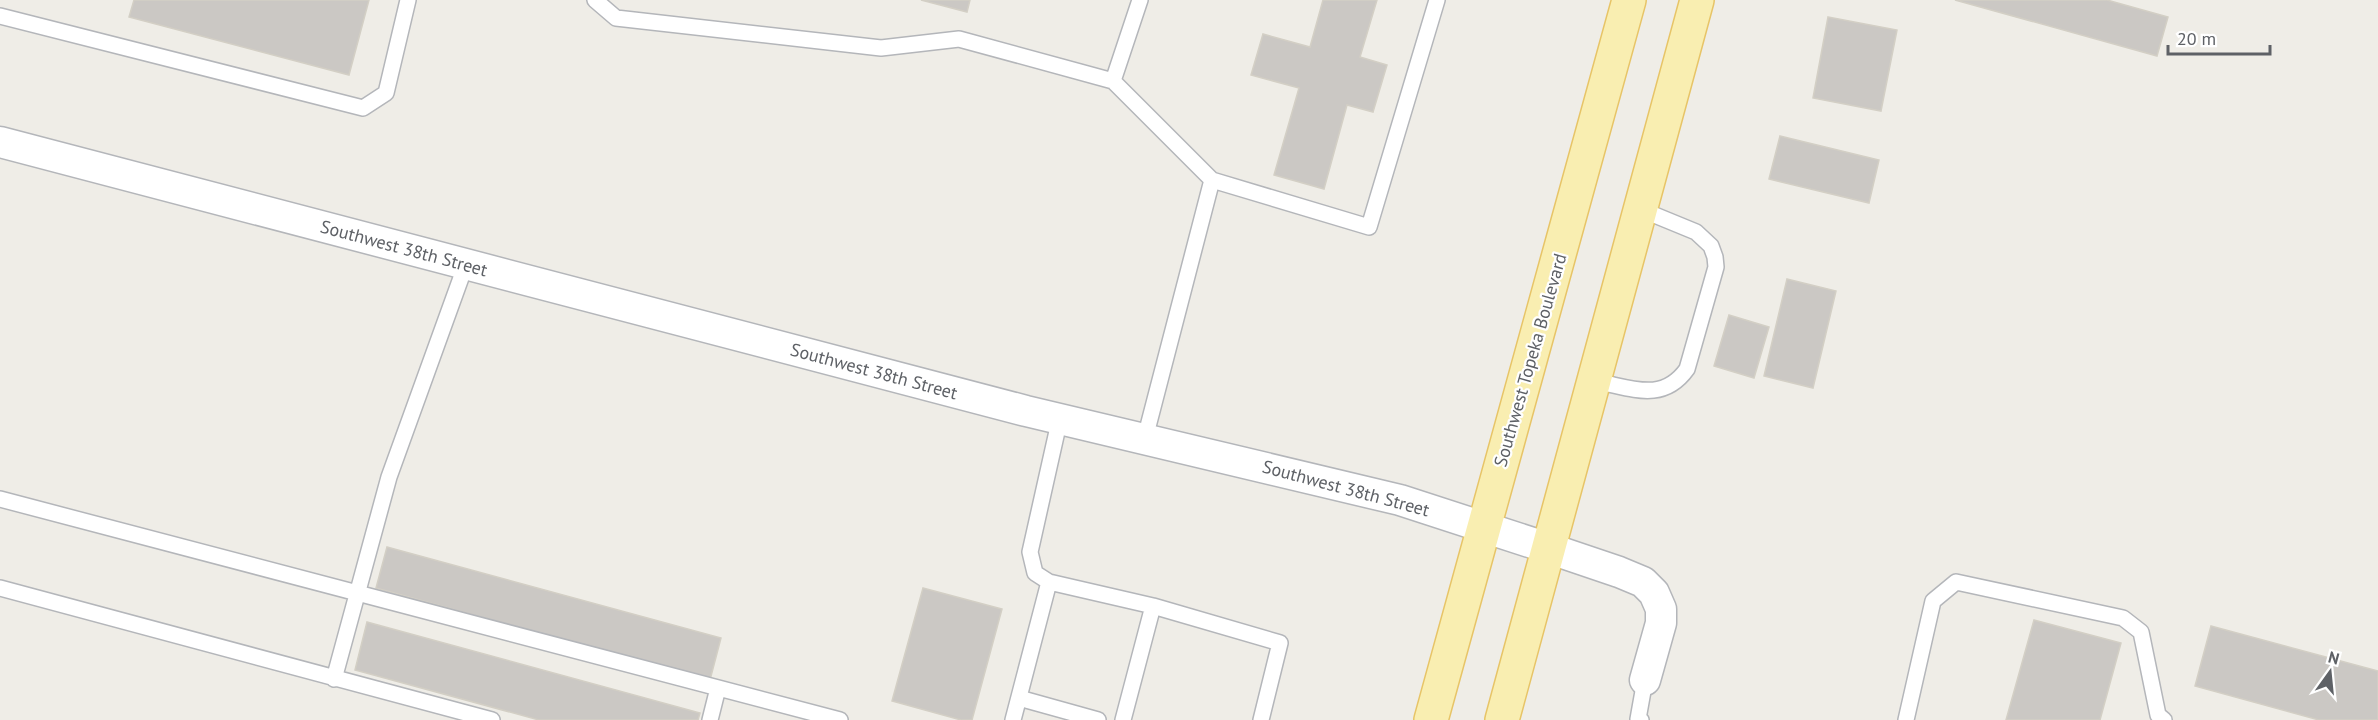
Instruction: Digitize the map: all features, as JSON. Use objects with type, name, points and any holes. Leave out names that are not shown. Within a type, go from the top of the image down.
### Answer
[{"type":"main road","name":"Southwest Topeka Boulevard","points":[[1431,720],[1629,0]]},
{"type":"main road","points":[[1502,720],[1697,0]]},
{"type":"street","name":"Southwest 38th Street","points":[[0,142],[1060,418],[1400,500],[1548,548],[1643,582],[1654,593],[1660,609],[1661,623],[1645,680]]},
{"type":"lane","points":[[0,16],[363,108],[386,93],[408,0]]},
{"type":"lane","points":[[595,0],[616,18],[870,47],[881,48],[959,39],[1113,81],[1212,180],[1369,227],[1437,0]]},
{"type":"lane","points":[[1113,81],[1140,0]]},
{"type":"lane","points":[[1145,438],[1212,180]]},
{"type":"lane","points":[[1594,381],[1658,392],[1677,383],[1687,369],[1716,267],[1711,246],[1696,232],[1640,209]]},
{"type":"lane","points":[[334,679],[355,594],[389,477],[466,264]]},
{"type":"lane","points":[[1060,418],[1030,552],[1035,573],[1049,582],[1153,606],[1280,643],[1261,720]]},
{"type":"lane","points":[[0,499],[840,720]]},
{"type":"lane","points":[[1013,720],[1049,582]]},
{"type":"lane","points":[[1906,720],[1933,601],[1956,582],[2123,618],[2141,633],[2158,715],[2164,720]]},
{"type":"lane","points":[[0,588],[492,720]]},
{"type":"lane","points":[[1123,720],[1153,606]]},
{"type":"lane","points":[[1639,720],[1645,680]]},
{"type":"lane","points":[[710,720],[718,688]]},
{"type":"lane","points":[[1019,698],[1098,720]]},
{"type":"building","points":[[134,0],[369,0],[349,75],[129,17]]},
{"type":"building","points":[[921,0],[970,0],[967,12]]},
{"type":"building","points":[[1323,0],[1377,0],[1360,57],[1387,65],[1373,112],[1347,105],[1324,189],[1274,175],[1299,88],[1251,75],[1263,34],[1310,47]]},
{"type":"building","points":[[1955,0],[2107,0],[2168,17],[2157,56]]},
{"type":"building","points":[[1828,17],[1897,30],[1881,111],[1813,98]]},
{"type":"building","points":[[1780,136],[1879,160],[1869,203],[1769,179]]},
{"type":"building","points":[[1787,279],[1836,291],[1813,388],[1764,376]]},
{"type":"building","points":[[1729,315],[1769,327],[1754,378],[1714,366]]},
{"type":"building","points":[[387,547],[721,638],[710,680],[376,588]]},
{"type":"building","points":[[923,588],[1002,609],[972,720],[961,720],[892,701]]},
{"type":"building","points":[[2034,620],[2121,643],[2100,720],[2006,720]]},
{"type":"building","points":[[367,622],[700,713],[698,720],[539,720],[355,670]]},
{"type":"building","points":[[2211,626],[2378,671],[2378,720],[2319,720],[2195,686]]}]
